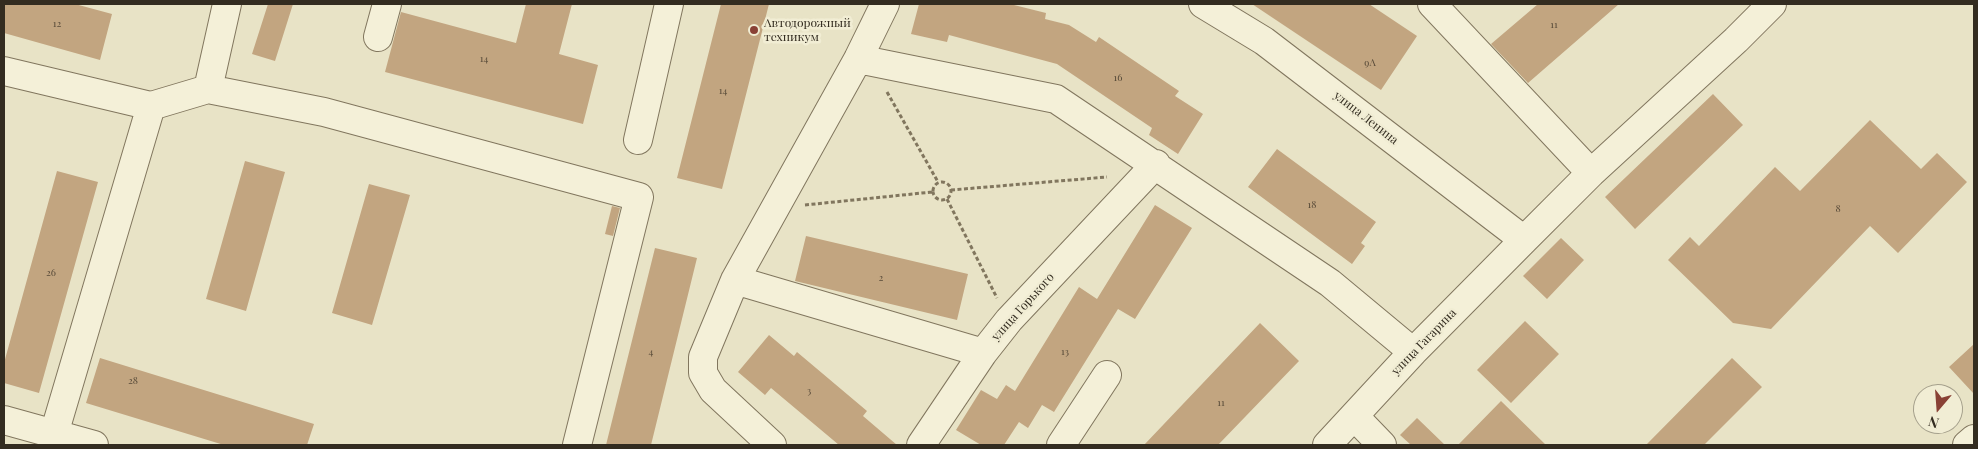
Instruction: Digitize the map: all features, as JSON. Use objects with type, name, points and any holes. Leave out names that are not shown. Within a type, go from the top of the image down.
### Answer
[{"type":"street","points":[[208,89],[227,4]]},
{"type":"street","points":[[378,38],[387,4]]},
{"type":"street","points":[[638,140],[669,4]]},
{"type":"street","points":[[759,440],[713,390],[703,373],[703,356],[735,280],[775,208],[864,60],[885,4]]},
{"type":"street","name":"улица Ленина","points":[[1203,4],[1264,41],[1524,240]]},
{"type":"street","points":[[1432,4],[1591,173]]},
{"type":"street","name":"улица Гагарина","points":[[1326,445],[1355,417],[1413,352],[1591,173],[1736,40],[1772,4]]},
{"type":"street","points":[[864,60],[1056,99],[1156,164],[1330,284],[1413,352]]},
{"type":"street","points":[[4,72],[151,106],[208,89],[324,112],[639,197],[577,445]]},
{"type":"street","points":[[54,434],[151,106]]},
{"type":"street","name":"улица Горького","points":[[735,280],[983,353],[1009,320],[1156,164]]},
{"type":"street","points":[[921,445],[983,353]]},
{"type":"street","points":[[1061,445],[1107,375]]},
{"type":"street","points":[[1355,417],[1382,445]]},
{"type":"street","points":[[4,420],[94,445]]},
{"type":"street","points":[[1967,445],[1974,439]]},
{"type":"path","points":[[864,60],[938,182]]},
{"type":"path","points":[[951,190],[1109,177],[1117,180],[1131,191]]},
{"type":"path","points":[[938,182],[947,183],[951,190]]},
{"type":"path","points":[[932,192],[938,182]]},
{"type":"path","points":[[947,199],[951,190]]},
{"type":"path","points":[[775,208],[932,192]]},
{"type":"path","points":[[932,192],[938,199],[947,199]]},
{"type":"path","points":[[947,199],[1009,320]]},
{"type":"building","points":[[4,4],[75,4],[112,14],[100,60],[4,33]]},
{"type":"building","points":[[268,4],[293,4],[275,61],[252,54]]},
{"type":"building","points":[[526,4],[572,4],[559,54],[598,65],[583,124],[385,72],[401,12],[516,43]]},
{"type":"building","points":[[721,4],[769,4],[722,189],[677,178]]},
{"type":"building","points":[[919,4],[1010,4],[1046,13],[1045,19],[1069,25],[1096,42],[1099,37],[1179,91],[1175,96],[1203,114],[1178,154],[1149,135],[1152,128],[1057,64],[949,35],[947,42],[911,34]]},
{"type":"building","points":[[1252,4],[1369,4],[1417,36],[1381,90]]},
{"type":"building","points":[[1538,4],[1619,4],[1528,83],[1491,44]]},
{"type":"building","points":[[1713,94],[1743,125],[1635,229],[1605,197]]},
{"type":"building","points":[[1870,120],[1921,169],[1937,153],[1967,182],[1898,253],[1870,226],[1771,329],[1733,323],[1668,260],[1690,237],[1699,246],[1775,167],[1800,191]]},
{"type":"building","points":[[1277,149],[1376,222],[1361,243],[1365,246],[1352,264],[1248,187]]},
{"type":"building","points":[[245,161],[285,172],[246,311],[206,299]]},
{"type":"building","points":[[57,171],[98,182],[39,393],[4,383],[4,363]]},
{"type":"building","points":[[369,184],[410,195],[372,325],[332,313]]},
{"type":"building","points":[[1155,205],[1192,228],[1135,319],[1118,309],[1054,412],[1042,405],[1028,428],[1019,422],[1004,445],[981,445],[956,430],[981,390],[997,399],[1006,385],[1015,391],[1079,287],[1097,299]]},
{"type":"building","points":[[612,206],[620,208],[613,236],[605,234]]},
{"type":"building","points":[[806,236],[968,274],[957,320],[795,281]]},
{"type":"building","points":[[1561,238],[1584,260],[1547,299],[1523,276]]},
{"type":"building","points":[[655,248],[697,258],[651,445],[606,445]]},
{"type":"building","points":[[1525,321],[1559,354],[1511,403],[1477,370]]},
{"type":"building","points":[[1260,323],[1299,361],[1218,445],[1144,445]]},
{"type":"building","points":[[769,335],[794,356],[797,352],[867,411],[863,416],[897,445],[839,445],[771,388],[765,395],[738,372]]},
{"type":"building","points":[[1974,344],[1974,394],[1949,367]]},
{"type":"building","points":[[100,358],[314,424],[307,445],[224,445],[86,403]]},
{"type":"building","points":[[1732,358],[1762,387],[1704,445],[1646,445]]},
{"type":"building","points":[[1501,401],[1546,445],[1458,445]]},
{"type":"building","points":[[1417,418],[1445,445],[1411,445],[1400,435]]},
{"type":"place","name":"Автодорожный техникум","points":[[754,30]]}]
